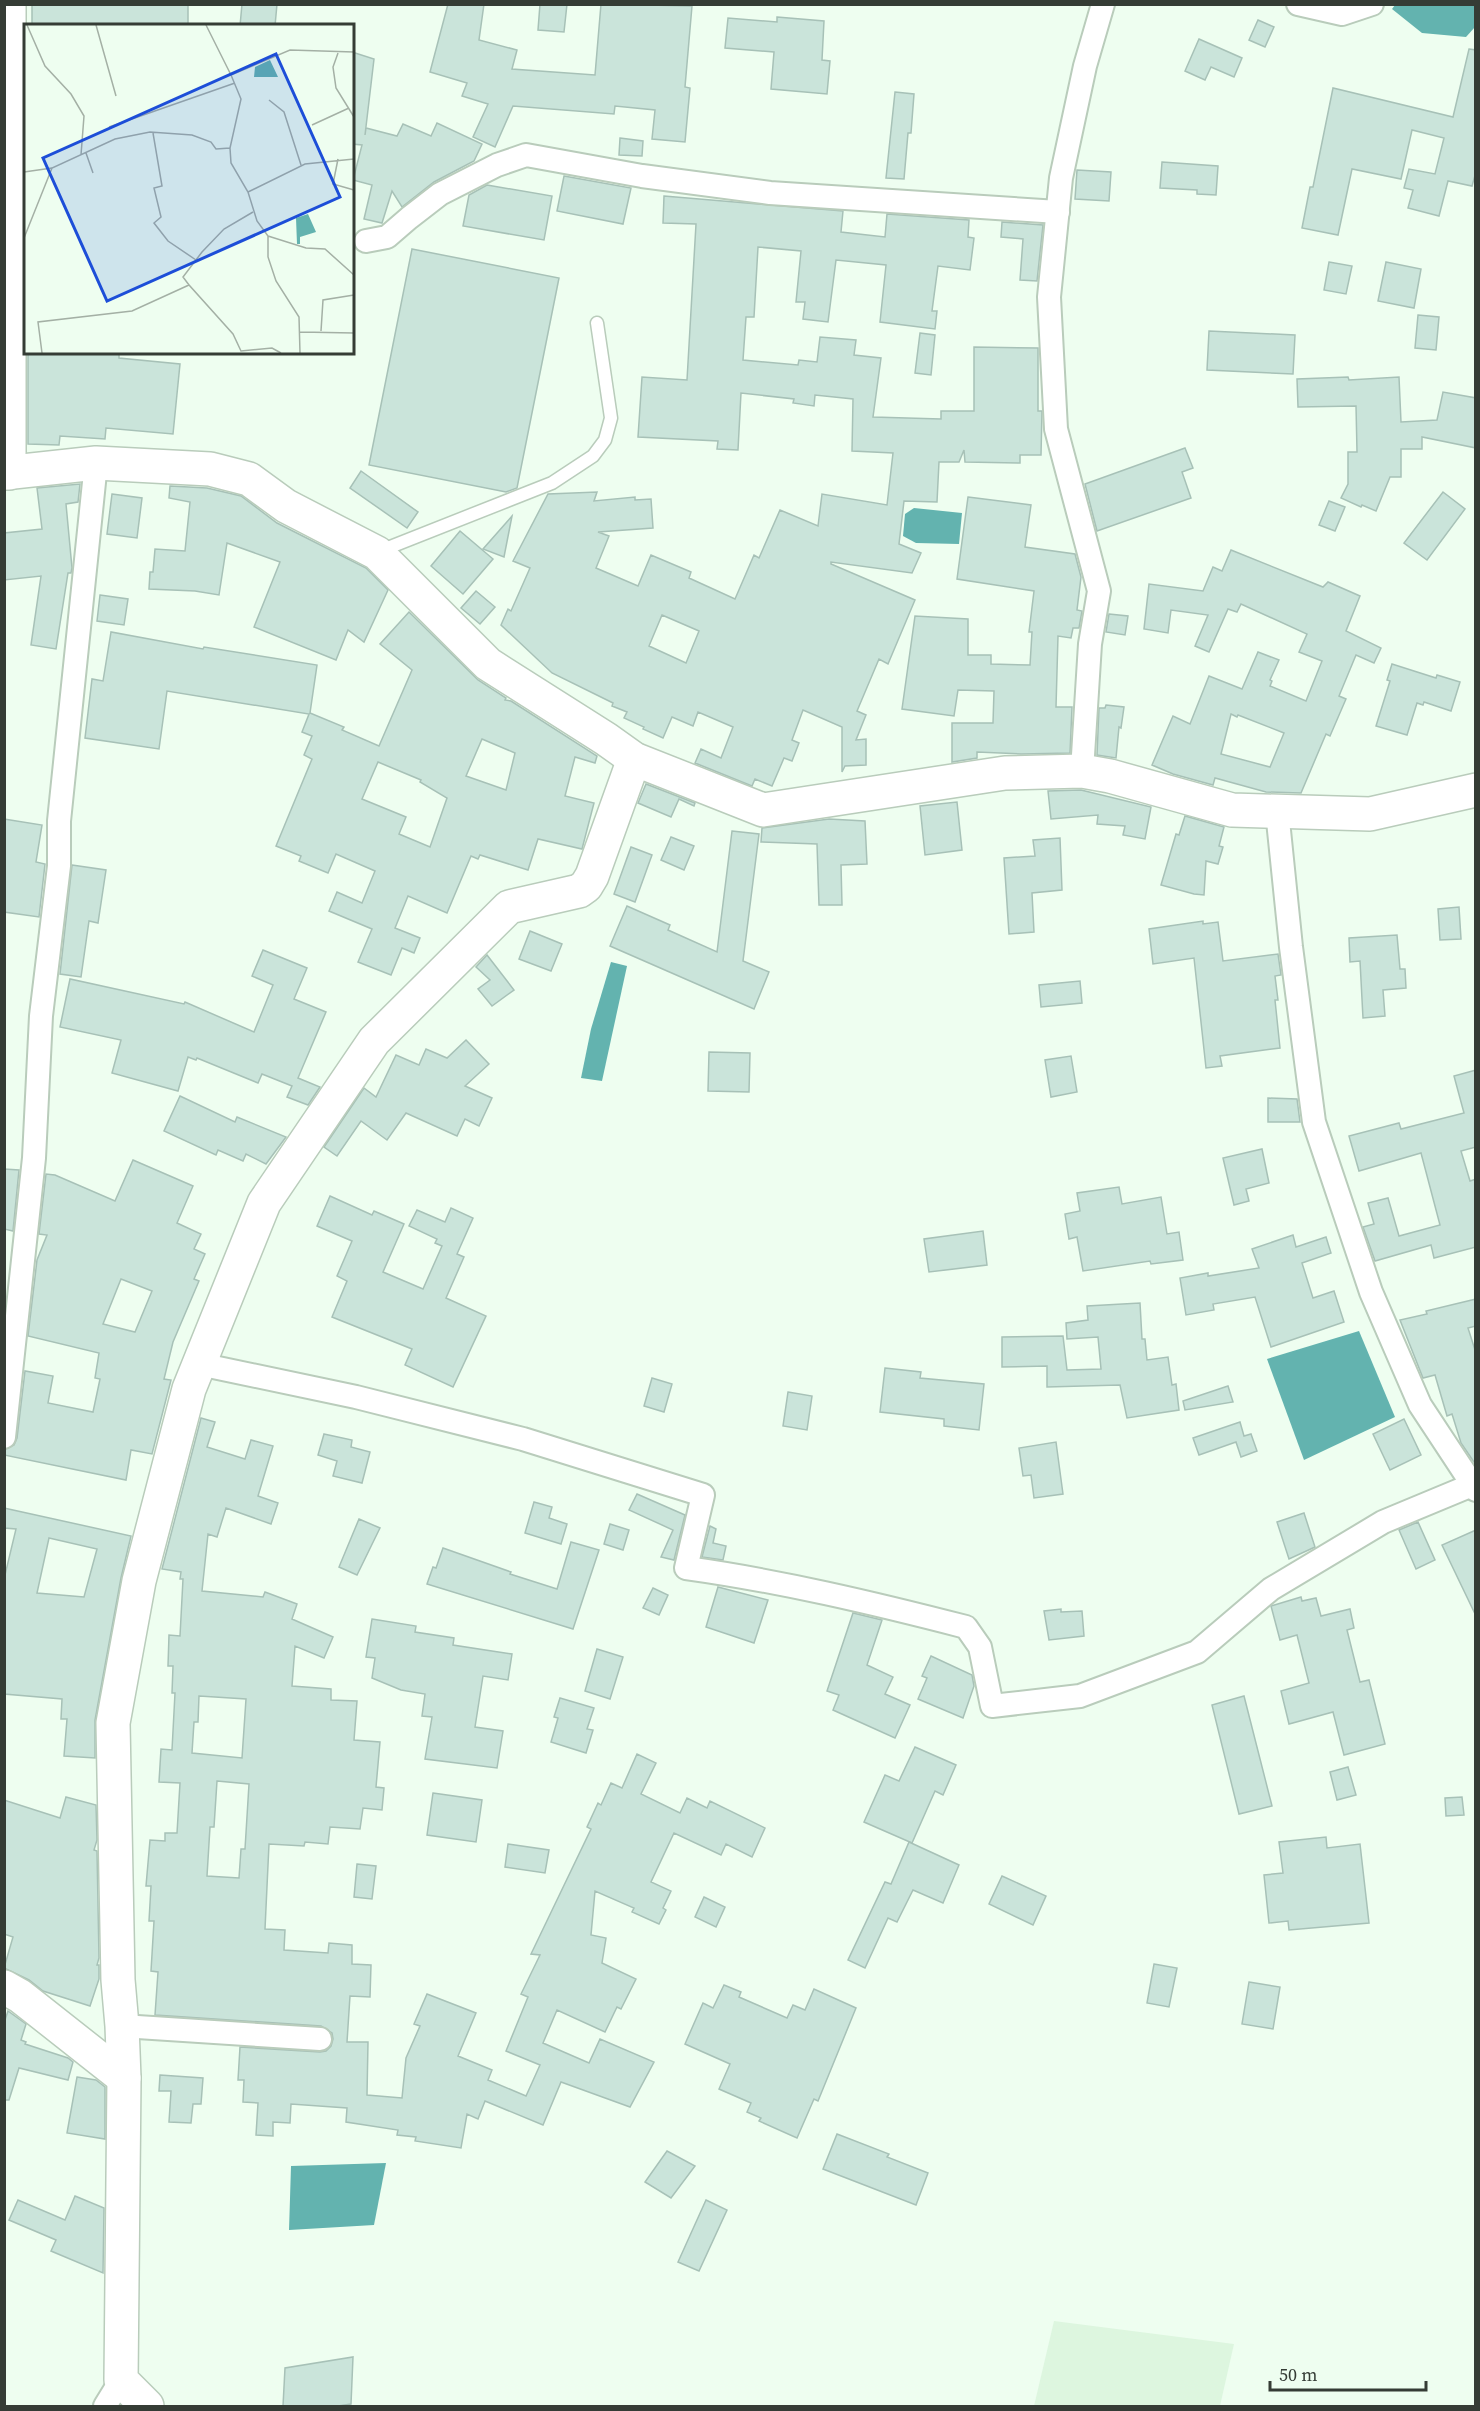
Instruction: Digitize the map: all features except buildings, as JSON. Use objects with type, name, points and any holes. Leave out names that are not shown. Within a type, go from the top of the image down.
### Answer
[{"type":"main road","points":[[9,4],[7,473],[96,463],[210,469],[249,479],[286,506],[376,553],[488,664],[634,759],[763,810],[1005,772],[1082,771],[1110,776],[1232,810],[1370,814],[1476,790]]},
{"type":"main road","points":[[147,2406],[113,2393],[124,2078],[118,1980],[112,1723],[140,1581],[189,1389],[264,1203],[374,1041],[508,907],[579,891],[586,886],[592,876],[634,759]]},
{"type":"main road","points":[[4,1987],[20,1996],[124,2078]]},
{"type":"street","points":[[1082,771],[1090,644],[1099,591],[1056,429],[1049,297],[1061,178],[1084,66],[1103,4]]},
{"type":"street","points":[[1298,4],[1342,14],[1372,4]]},
{"type":"street","points":[[366,241],[387,237],[440,194],[497,165],[526,155],[642,176],[770,193],[1058,212]]},
{"type":"street","points":[[4,1437],[34,1158],[41,1016],[59,866],[58,821],[96,463]]},
{"type":"street","points":[[199,1364],[356,1397],[523,1439],[703,1495],[686,1568],[739,1575],[871,1603],[966,1627],[980,1647],[992,1706],[1080,1696],[1197,1652],[1282,1582],[1383,1522],[1474,1487],[1420,1406],[1371,1292],[1314,1122],[1291,947],[1277,811]]},
{"type":"street","points":[[122,2026],[320,2039]]},
{"type":"lane","points":[[376,553],[552,483],[593,456],[605,440],[611,418],[597,323]]},
{"type":"shaded area","points":[[1054,2321],[1234,2344],[1220,2406],[1034,2406]]},
{"type":"water","points":[[1395,5],[1475,5],[1475,27],[1466,37],[1422,33],[1392,9]]},
{"type":"water","points":[[914,508],[962,513],[959,544],[916,543],[903,536],[905,514]]},
{"type":"water","points":[[611,962],[627,966],[602,1081],[581,1078],[591,1029]]},
{"type":"water","points":[[1359,1331],[1395,1417],[1304,1460],[1267,1359]]},
{"type":"water","points":[[386,2163],[374,2225],[289,2230],[291,2166]]}]
